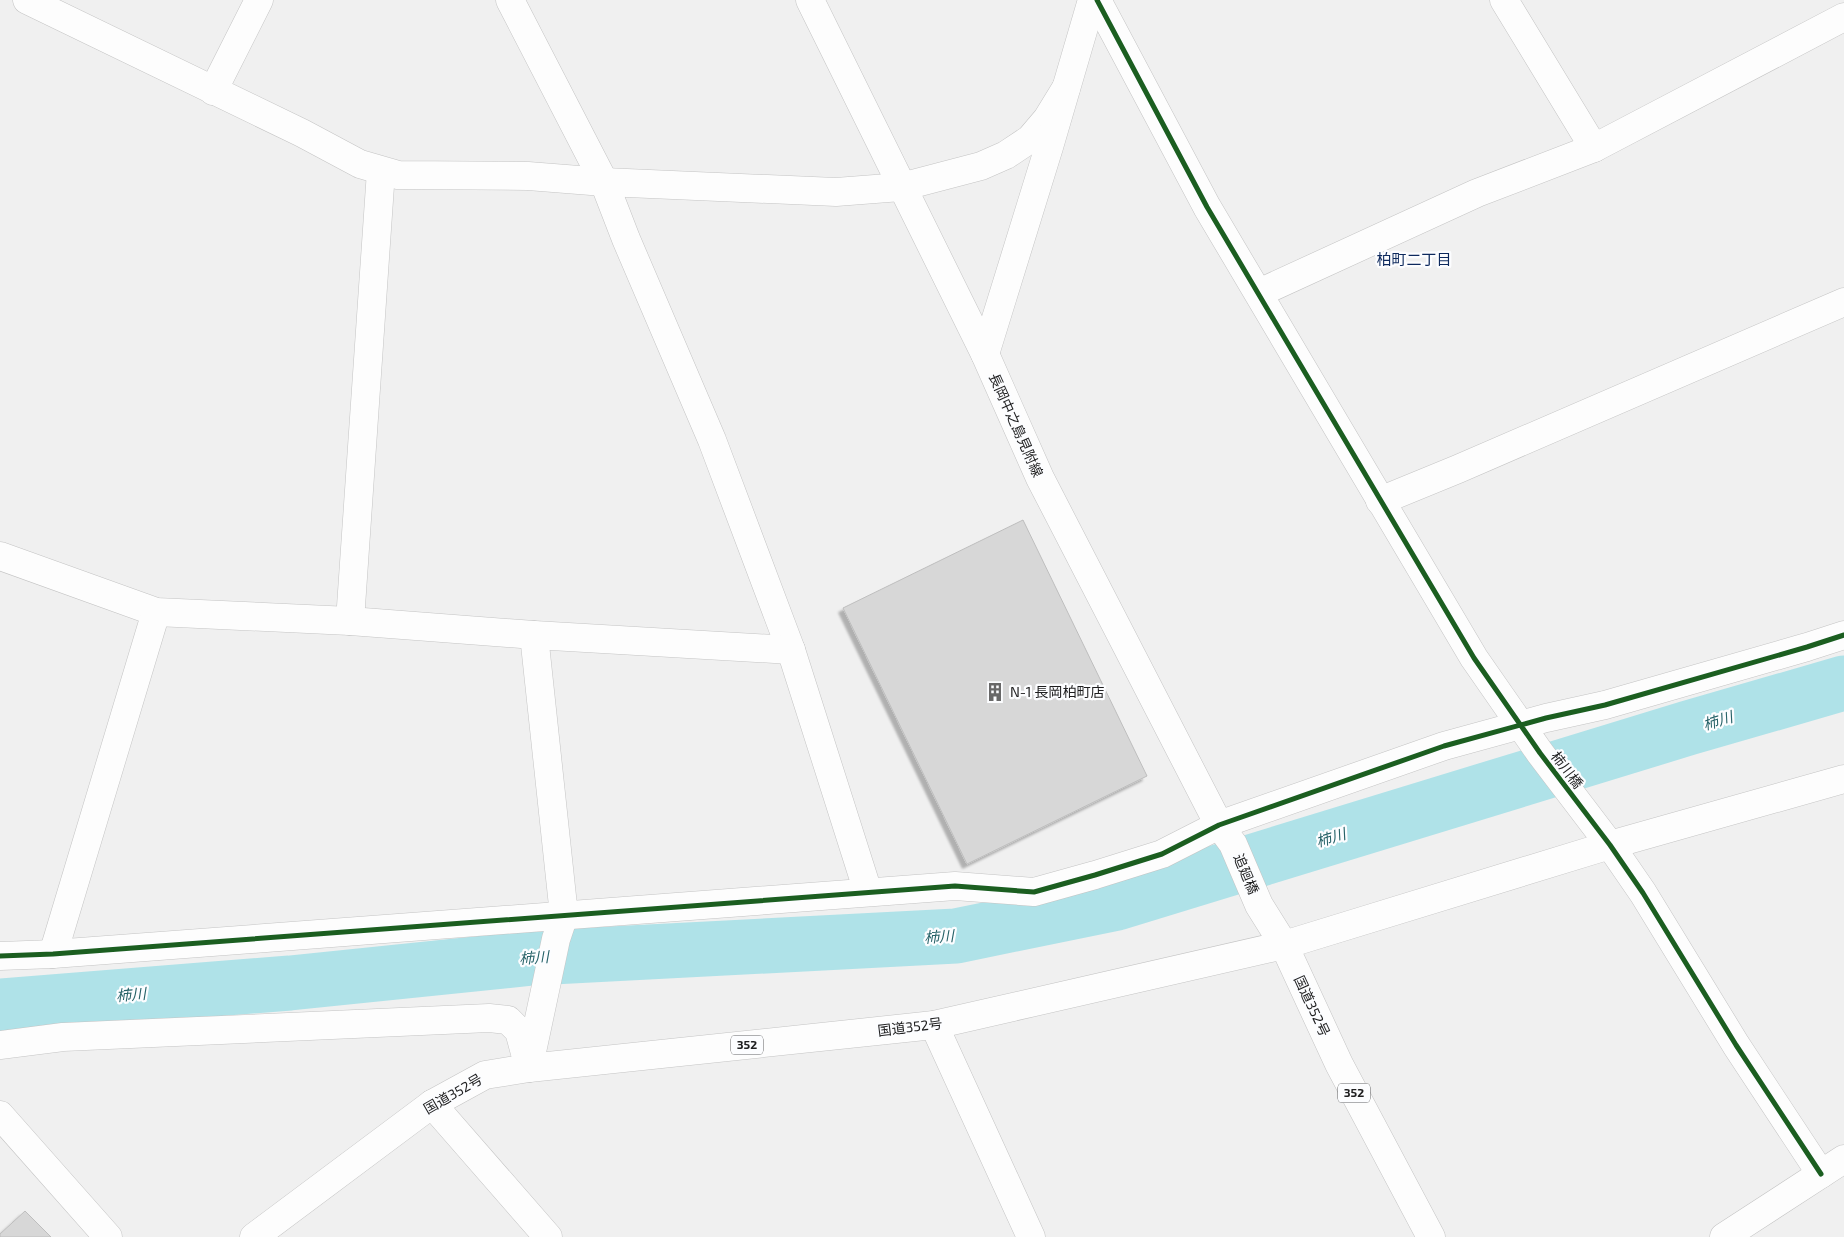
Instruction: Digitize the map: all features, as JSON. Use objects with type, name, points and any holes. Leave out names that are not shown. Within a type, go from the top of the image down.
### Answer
[{"type":"main road","points":[[28,0],[302,133],[360,164],[398,175],[528,176],[604,182],[836,192],[901,187],[981,166],[1006,156],[1030,139],[1047,119],[1066,88]]},
{"type":"main road","points":[[213,91],[259,0]]},
{"type":"main road","points":[[510,0],[604,182],[626,239],[712,440],[791,650],[868,892]]},
{"type":"main road","name":"長岡中之島見附線","points":[[810,0],[985,354],[1040,478],[1226,834]]},
{"type":"main road","points":[[985,354],[1092,0]]},
{"type":"main road","name":"柿川橋","points":[[1097,0],[1207,207],[1474,658],[1540,753],[1610,845],[1642,893],[1736,1046],[1821,1174]]},
{"type":"main road","points":[[1504,0],[1594,148]]},
{"type":"main road","points":[[1259,293],[1477,193],[1594,148],[1844,17]]},
{"type":"main road","points":[[350,621],[381,171]]},
{"type":"main road","points":[[1380,501],[1844,302]]},
{"type":"main road","points":[[0,556],[156,612],[350,621],[534,635],[791,650]]},
{"type":"main road","points":[[53,954],[156,612]]},
{"type":"main road","points":[[529,1068],[544,991],[560,927],[534,635]]},
{"type":"main road","points":[[0,956],[560,927],[868,892],[955,886],[1034,892],[1226,834],[1444,746],[1520,725],[1605,705],[1844,635]]},
{"type":"main road","points":[[1284,945],[1610,845],[1844,779]]},
{"type":"main road","name":"追廻橋","points":[[1226,834],[1259,905],[1284,945]]},
{"type":"main road","name":"国道352号","points":[[254,1237],[432,1104],[485,1075],[529,1068],[934,1025],[1284,945],[1339,1064],[1431,1237]]},
{"type":"main road","points":[[0,1045],[63,1037],[489,1018],[508,1020],[520,1031],[529,1068]]},
{"type":"main road","points":[[934,1025],[1031,1237]]},
{"type":"main road","points":[[432,1104],[548,1237]]},
{"type":"main road","points":[[0,1115],[108,1237]]},
{"type":"main road","points":[[1724,1237],[1844,1159]]},
{"type":"building","name":"N-1 長岡柏町店","points":[[1023,520],[1147,776],[967,864],[843,608]]},
{"type":"building","points":[[25,1211],[51,1237],[0,1237],[0,1234]]},
{"type":"waterway","name":"柿川","points":[[0,1006],[290,983],[533,958],[956,936],[1117,903],[1688,728],[1844,683]]},
{"type":"cycle path","points":[[1097,0],[1207,207],[1474,658],[1540,753],[1610,845],[1643,893],[1736,1045],[1821,1174]]},
{"type":"cycle path","points":[[0,956],[53,954],[955,886],[1034,892],[1162,854],[1219,825],[1444,746],[1546,718],[1605,705],[1844,635]]},
{"type":"place","name":"N-1 長岡柏町店","points":[[995,692]]},
{"type":"district","name":"柏町二丁目","points":[[1414,260]]}]
